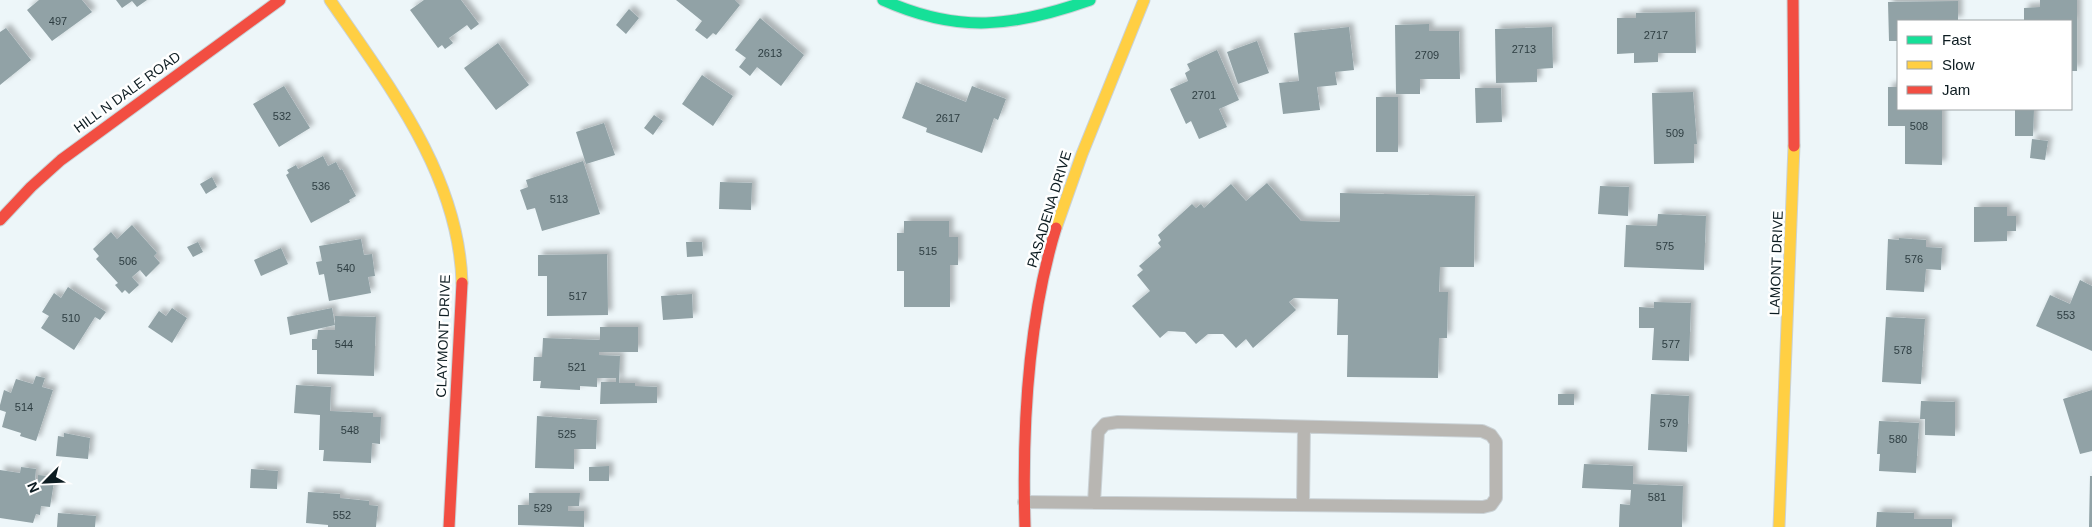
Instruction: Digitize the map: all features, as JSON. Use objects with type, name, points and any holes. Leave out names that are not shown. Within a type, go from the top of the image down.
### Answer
[{"type":"street","name":"HILL N DALE ROAD","points":[[0,220],[31,187],[61,160],[280,0]]},
{"type":"street","name":"CLAYMONT DRIVE","points":[[330,0],[414,130],[436,171],[453,214],[462,293],[449,527]]},
{"type":"street","points":[[883,0],[915,14],[965,24],[993,25],[1056,12],[1090,0]]},
{"type":"street","name":"PASADENA DRIVE","points":[[1025,527],[1027,416],[1032,354],[1050,249],[1085,145],[1144,0]]},
{"type":"street","name":"LAMONT DRIVE","points":[[1779,527],[1794,164],[1793,0]]},
{"type":"lane","points":[[1024,502],[1094,503],[1302,504],[1483,507],[1491,505],[1496,498],[1496,442],[1490,435],[1482,431],[1118,422],[1105,424],[1098,432],[1094,503]]},
{"type":"lane","points":[[1302,504],[1304,427]]},
{"type":"building","points":[[39,0],[82,0],[92,12],[52,41],[27,10]]},
{"type":"building","points":[[116,0],[147,0],[137,7],[132,1],[122,8]]},
{"type":"building","points":[[424,0],[461,0],[479,24],[471,30],[467,25],[449,38],[453,43],[445,49],[442,45],[438,48],[410,10]]},
{"type":"building","points":[[676,0],[735,0],[740,5],[716,35],[713,33],[707,39],[695,30],[702,21]]},
{"type":"building","points":[[2040,0],[2077,0],[2077,71],[2072,71],[2072,20],[2024,20],[2024,8],[2040,7]]},
{"type":"building","points":[[1958,1],[1958,20],[1897,20],[1897,41],[1889,41],[1888,2]]},
{"type":"building","points":[[629,9],[639,18],[626,34],[616,25]]},
{"type":"building","points":[[1695,12],[1696,53],[1658,53],[1658,62],[1634,63],[1634,53],[1617,54],[1617,18],[1636,18],[1636,13]]},
{"type":"building","points":[[760,18],[804,55],[781,86],[757,67],[750,76],[739,67],[746,58],[735,50]]},
{"type":"building","points":[[1429,24],[1429,31],[1459,31],[1460,79],[1420,79],[1420,94],[1396,94],[1395,25]]},
{"type":"building","points":[[1349,27],[1354,70],[1335,72],[1337,85],[1317,87],[1320,110],[1283,114],[1279,83],[1299,81],[1294,33]]},
{"type":"building","points":[[1552,27],[1553,68],[1537,69],[1537,82],[1496,83],[1495,29]]},
{"type":"building","points":[[6,28],[31,60],[0,85],[0,32]]},
{"type":"building","points":[[1257,41],[1269,73],[1238,84],[1227,52]]},
{"type":"building","points":[[498,43],[529,85],[496,110],[464,68]]},
{"type":"building","points":[[1217,50],[1239,100],[1219,109],[1227,127],[1199,139],[1191,121],[1186,124],[1170,89],[1188,81],[1185,73],[1190,70],[1187,64]]},
{"type":"building","points":[[702,75],[733,96],[713,126],[682,104]]},
{"type":"building","points":[[916,82],[966,102],[972,86],[1006,99],[998,120],[994,118],[982,153],[926,132],[927,128],[902,118]]},
{"type":"building","points":[[284,86],[310,128],[279,147],[253,104]]},
{"type":"building","points":[[1888,87],[1897,87],[1897,110],[1942,110],[1942,165],[1905,164],[1905,126],[1888,126]]},
{"type":"building","points":[[1475,88],[1501,88],[1502,122],[1476,123]]},
{"type":"building","points":[[1693,92],[1697,144],[1694,144],[1694,163],[1654,164],[1652,93]]},
{"type":"building","points":[[1376,97],[1398,97],[1398,152],[1376,152]]},
{"type":"building","points":[[2015,110],[2034,110],[2033,136],[2015,136]]},
{"type":"building","points":[[654,115],[663,121],[653,135],[644,128]]},
{"type":"building","points":[[604,123],[615,155],[586,164],[576,132]]},
{"type":"building","points":[[2032,139],[2048,141],[2045,160],[2030,158]]},
{"type":"building","points":[[323,156],[328,166],[336,162],[340,170],[342,169],[356,196],[349,200],[350,202],[311,223],[286,175],[289,173],[287,170],[296,165],[298,169]]},
{"type":"building","points":[[583,161],[600,214],[542,231],[535,208],[527,210],[520,190],[528,187],[526,180]]},
{"type":"building","points":[[212,177],[217,187],[206,194],[200,184]]},
{"type":"building","points":[[720,182],[752,183],[751,210],[719,209]]},
{"type":"building","points":[[1267,183],[1301,221],[1340,222],[1340,193],[1475,196],[1474,267],[1440,267],[1439,292],[1448,292],[1447,338],[1439,338],[1438,378],[1347,377],[1348,335],[1337,335],[1338,299],[1294,298],[1289,302],[1296,310],[1253,348],[1246,339],[1236,348],[1223,334],[1208,334],[1196,344],[1185,332],[1168,331],[1160,338],[1132,306],[1150,291],[1137,275],[1143,270],[1139,266],[1161,247],[1158,243],[1161,240],[1158,235],[1192,204],[1196,208],[1201,204],[1204,208],[1231,184],[1246,201]]},
{"type":"building","points":[[1600,186],[1629,187],[1628,216],[1598,214]]},
{"type":"building","points":[[1974,207],[2007,207],[2007,216],[2016,216],[2016,231],[2007,231],[2007,241],[1974,242]]},
{"type":"building","points":[[1658,214],[1706,216],[1704,270],[1624,267],[1626,225],[1657,226]]},
{"type":"building","points":[[904,221],[949,221],[949,237],[958,237],[958,265],[950,265],[950,307],[904,307],[904,271],[897,271],[897,233],[904,233]]},
{"type":"building","points":[[132,225],[157,253],[154,256],[160,263],[146,277],[140,270],[132,277],[139,285],[129,294],[125,290],[122,293],[115,285],[118,283],[96,259],[99,256],[93,249],[111,232],[117,239]]},
{"type":"building","points":[[1899,238],[1926,240],[1926,247],[1942,248],[1941,270],[1926,269],[1924,292],[1886,290],[1888,239],[1899,240]]},
{"type":"building","points":[[361,239],[364,255],[372,254],[375,276],[368,277],[371,293],[329,301],[324,274],[319,275],[316,262],[322,261],[319,246]]},
{"type":"building","points":[[198,242],[203,252],[193,257],[187,247]]},
{"type":"building","points":[[686,242],[702,242],[703,256],[687,257]]},
{"type":"building","points":[[281,248],[288,264],[261,276],[254,260]]},
{"type":"building","points":[[607,254],[608,315],[547,316],[547,276],[538,276],[538,255]]},
{"type":"building","points":[[2080,280],[2092,286],[2092,351],[2036,326],[2050,295],[2070,304]]},
{"type":"building","points":[[68,287],[106,312],[100,320],[95,317],[74,350],[41,328],[49,316],[42,312],[54,293],[61,298]]},
{"type":"building","points":[[692,294],[693,318],[663,320],[661,296]]},
{"type":"building","points":[[1654,302],[1691,303],[1689,361],[1652,360],[1654,328],[1639,328],[1639,307],[1654,308]]},
{"type":"building","points":[[172,308],[187,318],[172,343],[148,327],[159,311],[166,316]]},
{"type":"building","points":[[332,308],[335,325],[290,335],[287,317]]},
{"type":"building","points":[[335,316],[376,317],[374,376],[317,374],[317,350],[312,350],[312,339],[317,339],[318,330],[335,330]]},
{"type":"building","points":[[1886,317],[1925,319],[1921,384],[1882,382]]},
{"type":"building","points":[[600,327],[638,327],[638,352],[599,352],[599,355],[620,356],[619,383],[635,383],[635,386],[657,387],[657,403],[600,404],[601,382],[616,382],[616,378],[597,378],[597,387],[580,386],[580,390],[540,388],[541,381],[533,381],[534,357],[542,357],[543,338],[600,340]]},
{"type":"building","points":[[36,376],[45,378],[42,387],[53,390],[36,441],[20,436],[21,433],[2,427],[6,412],[0,410],[0,405],[4,390],[11,393],[16,379],[33,384]]},
{"type":"building","points":[[296,385],[331,387],[330,411],[373,413],[373,417],[381,417],[380,444],[372,443],[371,463],[323,461],[324,450],[319,450],[320,415],[294,413]]},
{"type":"building","points":[[2092,390],[2092,451],[2080,454],[2063,399]]},
{"type":"building","points":[[1558,394],[1574,394],[1574,405],[1558,405]]},
{"type":"building","points":[[1651,394],[1689,396],[1687,452],[1648,450]]},
{"type":"building","points":[[1921,401],[1955,402],[1955,436],[1925,435],[1925,419],[1920,419]]},
{"type":"building","points":[[537,416],[597,420],[596,449],[574,449],[574,469],[535,468]]},
{"type":"building","points":[[1879,421],[1919,423],[1916,473],[1879,471],[1880,454],[1877,454]]},
{"type":"building","points":[[64,433],[90,438],[88,459],[56,456],[58,436],[64,437]]},
{"type":"building","points":[[1584,464],[1633,466],[1633,484],[1683,486],[1682,527],[1619,527],[1620,504],[1630,505],[1631,490],[1582,488]]},
{"type":"building","points":[[609,466],[609,481],[589,481],[589,467]]},
{"type":"building","points":[[21,467],[36,469],[35,479],[38,480],[38,475],[47,476],[46,481],[54,482],[50,507],[41,506],[40,515],[36,514],[33,523],[0,518],[0,470],[20,473]]},
{"type":"building","points":[[251,469],[278,471],[277,489],[250,488]]},
{"type":"building","points":[[2090,476],[2092,476],[2092,527],[2089,527]]},
{"type":"building","points":[[308,492],[340,494],[340,498],[369,501],[369,505],[378,506],[376,527],[328,527],[328,525],[306,523]]},
{"type":"building","points":[[529,493],[580,493],[579,506],[568,506],[568,511],[584,511],[584,527],[518,525],[518,505],[529,505]]},
{"type":"building","points":[[1877,512],[1914,513],[1914,519],[1952,519],[1952,527],[1876,527]]},
{"type":"building","points":[[58,513],[96,516],[95,527],[57,527]]},
{"type":"traffic: fast","points":[[883,0],[911,11],[937,18],[986,23],[1036,16],[1090,0]]},
{"type":"traffic: slow","points":[[330,0],[397,99],[417,133],[434,169],[448,205],[458,243],[462,283]]},
{"type":"traffic: slow","points":[[1056,228],[1082,154],[1144,0]]},
{"type":"traffic: slow","points":[[1779,527],[1794,146]]},
{"type":"traffic: jam","points":[[0,220],[31,187],[61,160],[280,0]]},
{"type":"traffic: jam","points":[[1793,0],[1794,146]]},
{"type":"traffic: jam","points":[[1025,527],[1024,452],[1028,376],[1038,301],[1056,228]]},
{"type":"traffic: jam","points":[[449,527],[462,283]]}]
